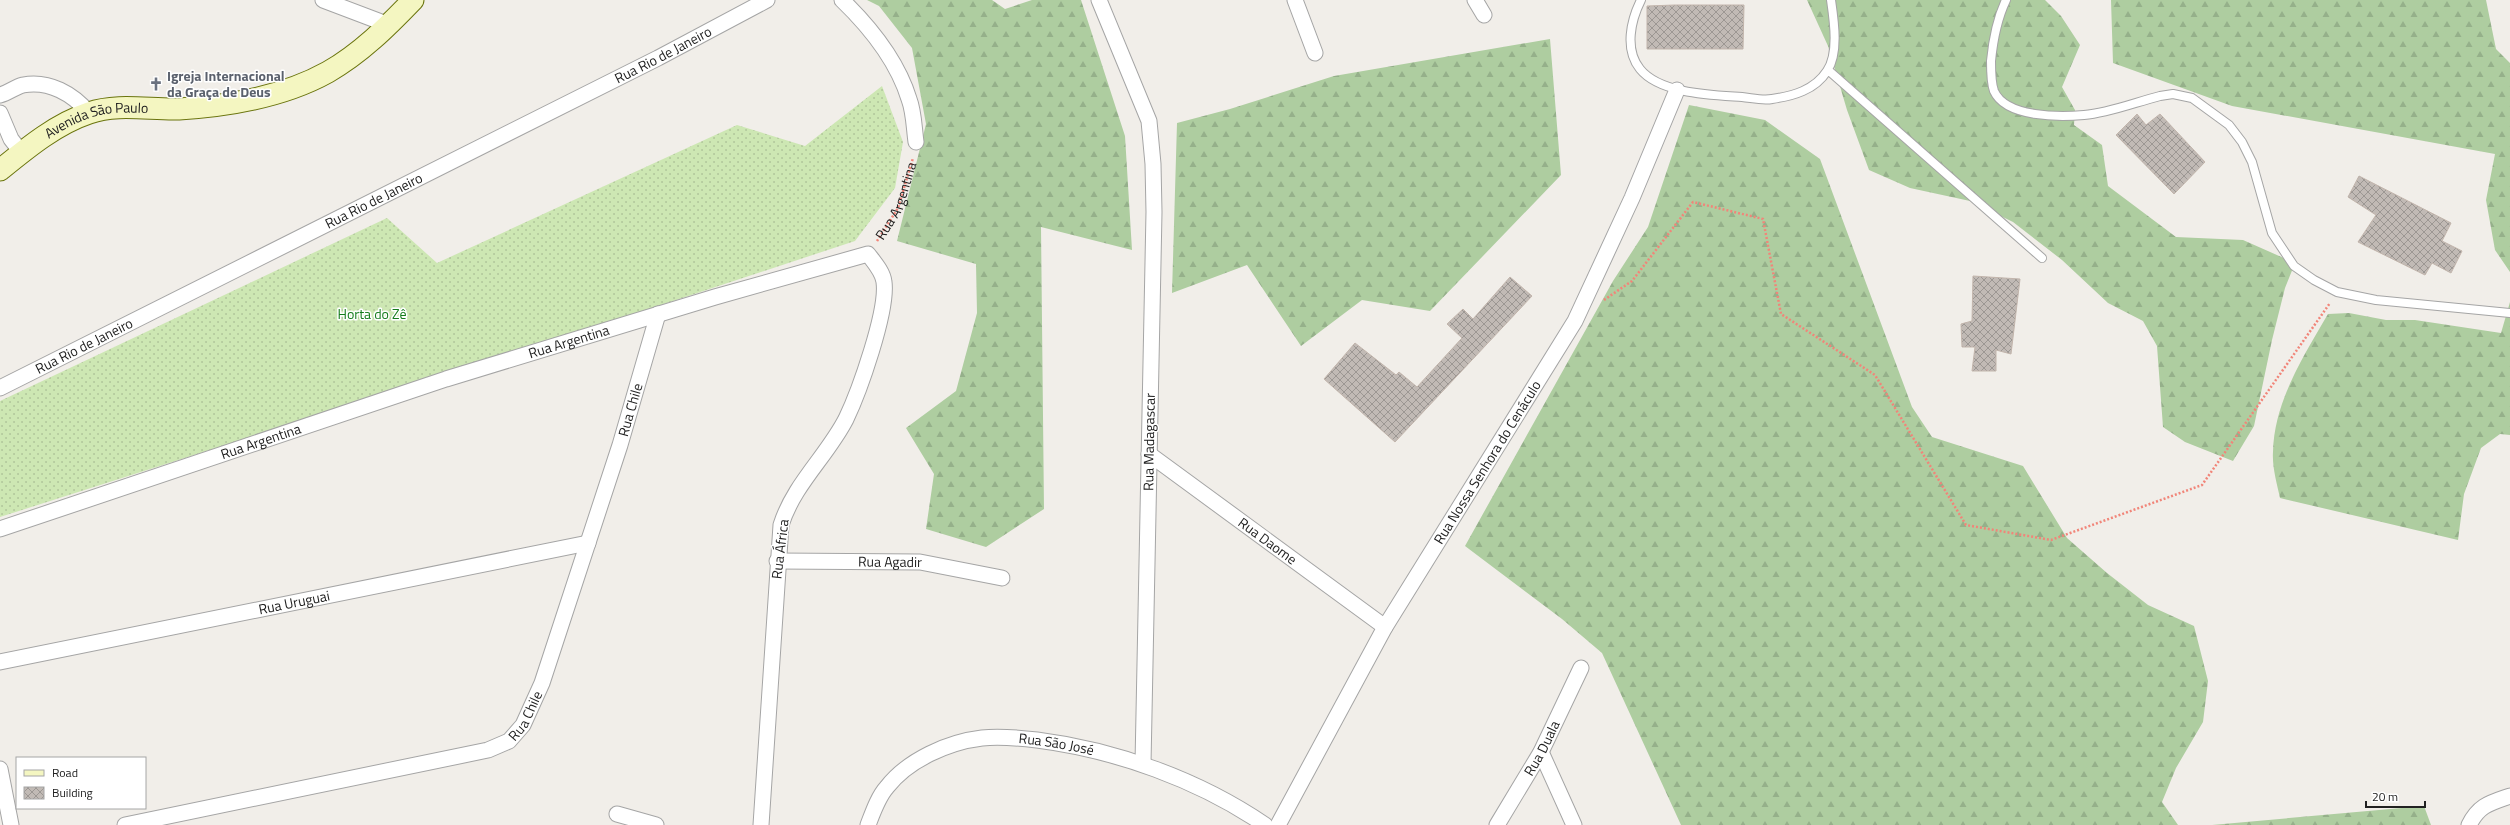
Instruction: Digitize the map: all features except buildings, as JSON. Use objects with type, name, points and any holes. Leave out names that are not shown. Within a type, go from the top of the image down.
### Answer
[{"type":"main road","name":"Avenida São Paulo","points":[[0,170],[21,152],[58,128],[90,113],[117,109],[180,109],[264,96],[327,72],[356,53],[390,25],[414,0]]},
{"type":"street","points":[[323,0],[390,25]]},
{"type":"street","name":"Rua Rio de Janeiro","points":[[0,388],[658,58],[749,5],[767,0]]},
{"type":"street","name":"Rua Argentina","points":[[842,0],[868,24],[894,65],[910,100],[916,142]]},
{"type":"street","name":"Rua Madagascar","points":[[1099,0],[1149,121],[1153,164],[1154,212],[1143,764]]},
{"type":"street","points":[[1294,0],[1315,53]]},
{"type":"street","points":[[1475,0],[1484,15]]},
{"type":"street","points":[[0,98],[23,85],[41,85],[58,89],[72,96],[90,113]]},
{"type":"street","name":"Rua Nossa Senhora do Cenáculo","points":[[1278,825],[1385,627],[1575,321],[1632,198],[1677,90]]},
{"type":"street","points":[[0,114],[11,139],[21,152]]},
{"type":"street","name":"Rua Argentina","points":[[0,529],[224,456],[446,379],[658,314],[868,254]]},
{"type":"street","name":"Rua África","points":[[761,825],[777,561],[781,525],[785,512],[793,497],[846,419],[879,326],[885,298],[884,281],[868,254]]},
{"type":"street","name":"Rua Chile","points":[[125,825],[488,750],[509,741],[523,725],[542,683],[620,444],[658,314]]},
{"type":"street","name":"Rua Daome","points":[[1149,454],[1385,627]]},
{"type":"street","name":"Rua Uruguai","points":[[0,662],[588,543]]},
{"type":"street","name":"Rua Agadir","points":[[777,561],[920,562],[1002,578]]},
{"type":"street","name":"Rua Duala","points":[[1497,825],[1540,752],[1581,668]]},
{"type":"street","name":"Rua São José","points":[[868,825],[886,787],[905,769],[924,757],[952,745],[982,738],[1061,743],[1093,749],[1143,764],[1228,802],[1265,825]]},
{"type":"street","points":[[1540,752],[1574,825]]},
{"type":"street","points":[[0,769],[12,825]]},
{"type":"street","points":[[2469,825],[2475,813],[2487,804],[2510,796]]},
{"type":"street","points":[[617,814],[656,825]]},
{"type":"lane","points":[[1641,0],[1636,10],[1630,36],[1631,53],[1644,73],[1654,80],[1677,90],[1771,100],[1803,92],[1818,82],[1828,70],[1834,48],[1834,19],[1832,0]]},
{"type":"lane","points":[[2006,0],[1993,38],[1991,70],[1995,92],[2006,103],[2024,113],[2051,116],[2085,115],[2173,94],[2192,98],[2229,125],[2242,142],[2252,162],[2272,233],[2294,266],[2337,292],[2376,300],[2510,313]]},
{"type":"lane","points":[[1828,70],[2042,258]]},
{"type":"path","name":"Rua Argentina","points":[[868,254],[898,208],[916,142]]},
{"type":"path","points":[[1600,303],[1632,281],[1693,202],[1763,219],[1781,314],[1875,375],[1966,525],[2051,540],[2202,485],[2337,292]]},
{"type":"green space","points":[[867,0],[992,0],[1005,9],[1032,0],[1081,0],[1125,136],[1132,250],[1041,227],[1044,509],[986,547],[926,529],[934,474],[906,428],[956,391],[977,313],[976,264],[897,241],[926,124],[912,48],[879,6]]},
{"type":"green space","points":[[1807,0],[2045,0],[2061,16],[2080,45],[2062,87],[2075,110],[2074,125],[2102,145],[2108,186],[2176,237],[2243,240],[2295,263],[2285,288],[2272,340],[2254,426],[2233,461],[2185,442],[2163,427],[2157,346],[2143,321],[2108,303],[2062,260],[2013,222],[1970,201],[1910,188],[1869,170],[1847,110],[1828,46]]},
{"type":"green space","points":[[2111,0],[2486,0],[2496,49],[2510,63],[2510,272],[2495,250],[2486,200],[2495,154],[2232,106],[2113,63]]},
{"type":"green space","points":[[1550,39],[1561,175],[1430,311],[1362,300],[1301,346],[1247,265],[1172,293],[1177,123],[1230,109],[1334,76]]},
{"type":"green space","name":"Horta do Zê","points":[[882,86],[903,142],[895,188],[855,241],[561,338],[0,517],[0,401],[387,218],[437,263],[737,125],[805,146]]},
{"type":"green space","points":[[1689,105],[1765,120],[1820,159],[1912,407],[1932,437],[2023,466],[2067,538],[2107,573],[2148,605],[2194,626],[2208,681],[2203,722],[2176,768],[2162,802],[2178,825],[1681,825],[1602,653],[1562,619],[1465,546],[1613,281],[1648,227]]},
{"type":"green space","points":[[2510,302],[2510,435],[2500,434],[2481,448],[2464,494],[2458,540],[2280,498],[2273,464],[2278,415],[2300,363],[2328,314],[2349,313],[2386,320],[2415,320],[2501,333]]},
{"type":"green space","points":[[2424,806],[2431,825],[2212,825]]},
{"type":"place","name":"Igreja Internacional da Graça de Deus","points":[[156,84]]}]
